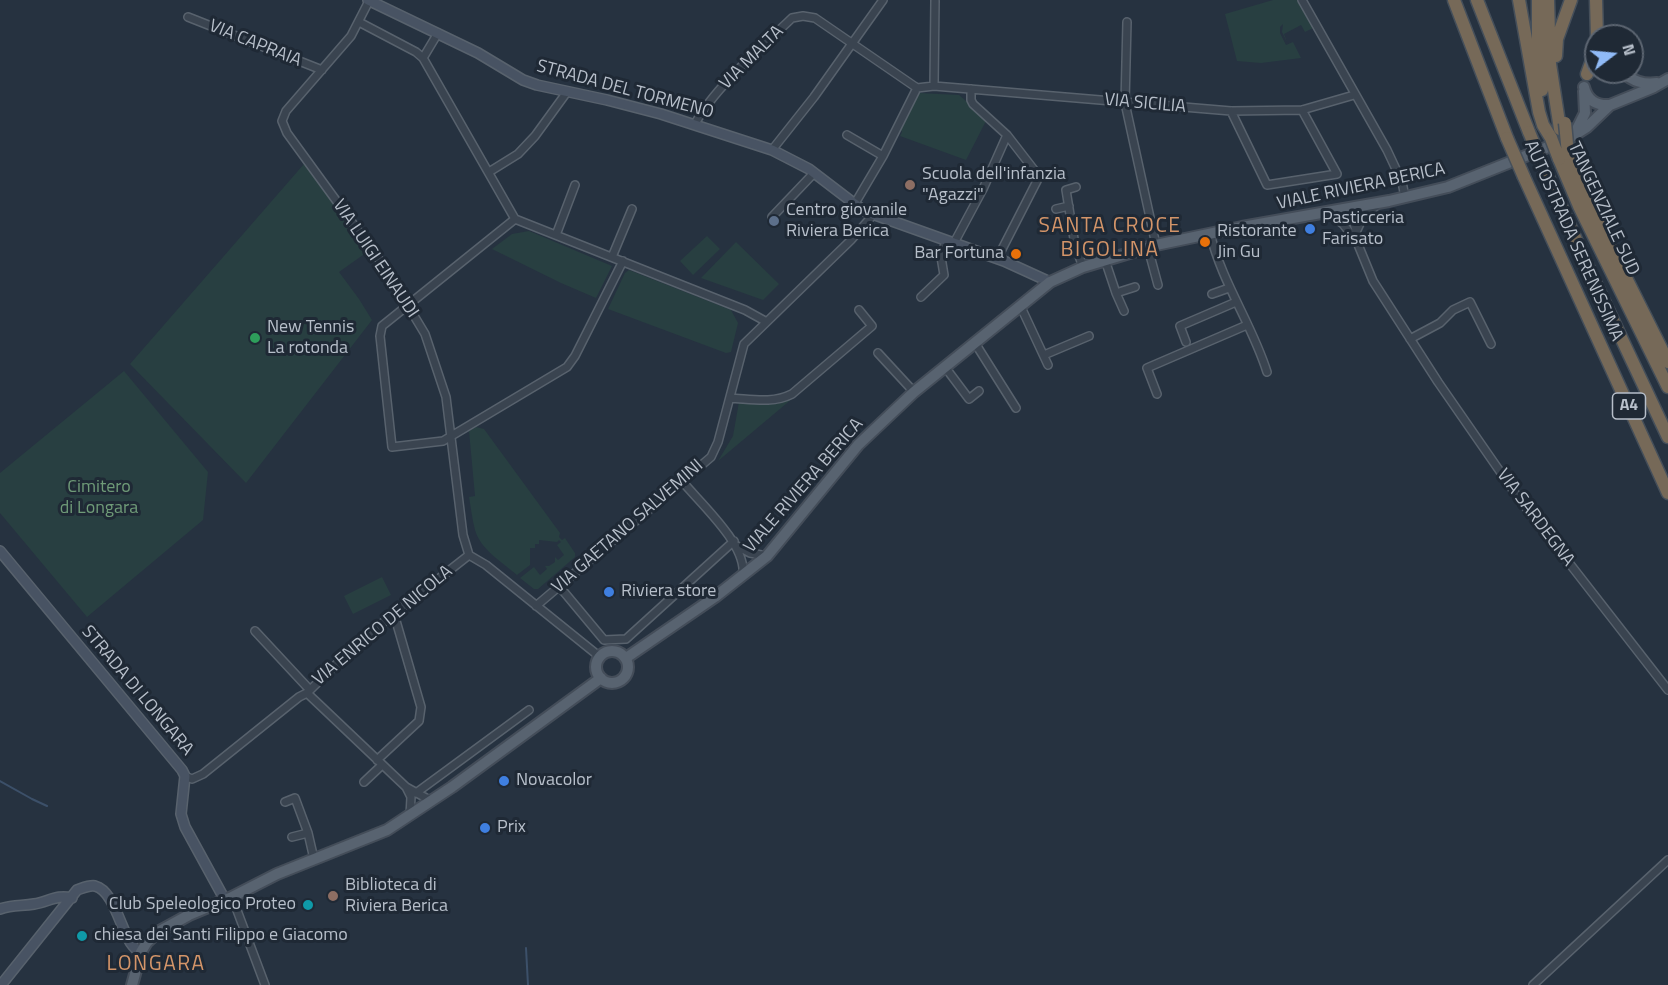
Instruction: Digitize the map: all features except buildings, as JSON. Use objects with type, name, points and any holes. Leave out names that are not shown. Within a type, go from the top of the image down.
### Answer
[{"type":"highway","name":"AUTOSTRADA SERENISSIMA","points":[[1454,0],[1507,138],[1668,493]]},
{"type":"highway","name":"AUTOSTRADA SERENISSIMA","points":[[1477,0],[1544,168],[1668,437]]},
{"type":"highway","points":[[1519,0],[1539,112],[1543,125],[1559,130]]},
{"type":"highway","name":"TANGENZIALE SUD","points":[[1538,0],[1540,82],[1559,130]]},
{"type":"highway","name":"TANGENZIALE SUD","points":[[1548,0],[1550,64],[1563,156],[1579,206],[1668,387]]},
{"type":"highway","points":[[1563,156],[1559,130],[1556,49],[1571,0]]},
{"type":"highway","points":[[1596,0],[1597,24]]},
{"type":"highway","name":"TANGENZIALE SUD","points":[[1563,156],[1668,362]]},
{"type":"main road","name":"VIALE RIVIERA BERICA","points":[[1644,83],[1653,84],[1667,79]]},
{"type":"main road","name":"VIALE RIVIERA BERICA","points":[[1613,104],[1667,79]]},
{"type":"main road","points":[[1573,136],[1585,113],[1585,84]]},
{"type":"main road","name":"VIALE RIVIERA BERICA","points":[[626,658],[743,576],[767,556],[858,445],[914,392],[1050,282],[1083,267],[1152,247],[1210,233],[1405,197],[1471,179],[1573,136],[1587,127],[1624,93],[1625,84]]},
{"type":"main road","points":[[1584,87],[1588,98],[1598,105],[1613,104]]},
{"type":"main road","points":[[613,651],[626,658],[627,674],[620,681],[610,683],[601,678],[596,668],[600,657],[613,651]]},
{"type":"main road","points":[[132,985],[141,952],[147,942],[158,932],[182,918],[277,874],[387,830],[434,800],[601,678]]},
{"type":"street","name":"VIA LUIGI EINAUDI","points":[[368,0],[351,36],[286,111],[282,121],[283,127],[386,269],[425,334],[446,397],[463,535],[469,555]]},
{"type":"street","name":"STRADA DEL TORMENO","points":[[368,0],[478,53],[523,80],[550,89],[607,100],[695,124],[772,150],[814,172],[854,205],[873,215],[997,259],[1050,282]]},
{"type":"street","points":[[772,150],[814,97],[883,0]]},
{"type":"street","points":[[1302,0],[1387,150],[1402,183],[1405,197]]},
{"type":"street","points":[[934,86],[935,1]]},
{"type":"street","name":"VIA MALTA","points":[[695,124],[708,103],[760,49],[792,18],[802,16],[815,18],[917,87]]},
{"type":"street","name":"VIA CAPRAIA","points":[[188,17],[322,70]]},
{"type":"street","points":[[359,22],[423,58],[515,219],[745,310],[765,321]]},
{"type":"street","points":[[1127,22],[1125,102],[1158,285]]},
{"type":"street","points":[[423,58],[438,33]]},
{"type":"street","name":"VIA SICILIA","points":[[917,87],[934,86],[1231,111],[1302,111],[1354,95]]},
{"type":"street","points":[[854,205],[883,156],[917,87]]},
{"type":"street","points":[[971,89],[973,104],[1007,135],[1036,172],[1038,179],[997,259]]},
{"type":"street","points":[[489,172],[518,154],[535,136],[567,92]]},
{"type":"street","points":[[1231,111],[1267,185],[1337,174],[1302,111]]},
{"type":"street","points":[[847,135],[883,156]]},
{"type":"street","points":[[921,297],[944,275],[941,256],[983,189],[1007,135]]},
{"type":"street","points":[[772,217],[814,172]]},
{"type":"street","points":[[556,235],[575,185]]},
{"type":"street","points":[[1076,187],[1066,190],[1071,237],[1083,267]]},
{"type":"street","points":[[1356,232],[1364,215],[1380,202]]},
{"type":"street","points":[[1056,209],[1069,206]]},
{"type":"street","points":[[1343,224],[1347,208]]},
{"type":"street","name":"VIA SARDEGNA","points":[[1347,208],[1353,217],[1357,242]]},
{"type":"street","points":[[612,257],[632,210]]},
{"type":"street","name":"VIA SARDEGNA","points":[[1327,211],[1343,224],[1357,242],[1373,281],[1437,381],[1517,496],[1668,690]]},
{"type":"street","name":"VIA GAETANO SALVEMINI","points":[[536,606],[711,457],[718,442],[744,344],[765,321],[851,240],[873,215]]},
{"type":"street","points":[[515,219],[384,324],[380,332],[392,447],[443,441],[567,367],[575,356],[623,261]]},
{"type":"street","points":[[1210,233],[1229,288],[1262,356],[1267,372]]},
{"type":"street","points":[[1105,260],[1124,311]]},
{"type":"street","points":[[1116,293],[1135,287]]},
{"type":"street","points":[[1212,294],[1229,288]]},
{"type":"street","points":[[1186,342],[1180,326],[1236,302]]},
{"type":"street","points":[[1410,339],[1440,323],[1453,310],[1470,302],[1491,344]]},
{"type":"street","points":[[1020,305],[1048,364]]},
{"type":"street","points":[[730,398],[772,401],[792,394],[872,326],[859,310]]},
{"type":"street","points":[[1157,394],[1147,368],[1247,325]]},
{"type":"street","points":[[1044,355],[1089,336]]},
{"type":"street","points":[[975,343],[1016,408]]},
{"type":"street","points":[[878,353],[914,392]]},
{"type":"street","points":[[945,367],[969,399],[979,391]]},
{"type":"street","points":[[682,482],[735,544],[743,561],[743,576]]},
{"type":"street","points":[[735,544],[750,553],[767,556]]},
{"type":"street","points":[[559,586],[604,640],[626,639],[735,544]]},
{"type":"street","name":"STRADA DI LONGARA","points":[[0,551],[185,776],[182,805],[184,827],[228,898]]},
{"type":"street","name":"VIA ENRICO DE NICOLA","points":[[185,776],[192,779],[203,774],[308,691],[362,639],[469,555],[486,565],[600,657]]},
{"type":"street","points":[[364,782],[419,721],[421,715],[421,707],[394,614]]},
{"type":"street","name":"VIA ENRICO DE NICOLA","points":[[255,631],[308,691]]},
{"type":"street","points":[[308,691],[406,787],[434,800]]},
{"type":"street","points":[[417,793],[529,710]]},
{"type":"street","points":[[406,787],[411,797],[410,816]]},
{"type":"street","points":[[285,802],[295,798],[308,833],[314,859]]},
{"type":"street","points":[[292,837],[308,833]]},
{"type":"street","points":[[1533,985],[1668,860]]},
{"type":"street","points":[[1,985],[77,890],[86,886],[101,889],[109,899],[133,946],[141,952]]},
{"type":"street","points":[[0,909],[13,904],[34,904],[58,896],[72,898]]},
{"type":"street","points":[[228,898],[266,985]]},
{"type":"green space","points":[[1273,0],[1300,0],[1315,27],[1305,32],[1301,25],[1284,34],[1287,42],[1282,32],[1283,24],[1280,27],[1280,33],[1286,45],[1293,42],[1301,58],[1261,63],[1237,61],[1225,14]]},
{"type":"green space","points":[[918,93],[959,95],[987,119],[966,160],[900,136],[902,132],[899,126]]},
{"type":"green space","name":"New Tennis La rotonda","points":[[304,164],[370,250],[339,272],[372,320],[246,483],[130,364]]},
{"type":"green space","points":[[529,231],[612,266],[596,298],[492,249],[512,234]]},
{"type":"green space","points":[[707,236],[720,249],[693,275],[680,261]]},
{"type":"green space","points":[[736,242],[779,284],[763,300],[701,278]]},
{"type":"green space","points":[[629,270],[731,310],[738,323],[731,352],[726,353],[608,309],[625,273]]},
{"type":"green space","name":"Cimitero di Longara","points":[[124,371],[208,472],[203,520],[87,617],[0,513],[0,473]]},
{"type":"green space","points":[[793,398],[718,461],[733,436],[739,402],[776,404]]},
{"type":"green space","points":[[476,427],[484,429],[560,533],[559,537],[562,540],[565,538],[575,553],[575,557],[538,589],[534,589],[520,578],[534,567],[540,575],[547,569],[545,566],[555,562],[555,557],[558,560],[564,555],[557,545],[561,542],[559,540],[557,542],[539,540],[535,548],[530,548],[530,565],[517,575],[482,544],[475,530],[469,497],[475,496],[469,431]]},
{"type":"green space","points":[[382,577],[391,595],[353,614],[344,596]]},
{"type":"waterway","points":[[0,781],[47,806]]},
{"type":"waterway","points":[[526,948],[528,985]]},
{"type":"place","name":"Scuola dell'infanzia \"Agazzi\"","points":[[910,185]]},
{"type":"place","name":"Centro giovanile Riviera Berica","points":[[774,221]]},
{"type":"place","name":"Pasticceria Farisato","points":[[1310,229]]},
{"type":"place","name":"Ristorante Jin Gu","points":[[1205,242]]},
{"type":"place","name":"Bar Fortuna","points":[[1016,254]]},
{"type":"place","name":"New Tennis La rotonda","points":[[255,338]]},
{"type":"place","name":"Riviera store","points":[[609,592]]},
{"type":"place","name":"Novacolor","points":[[504,781]]},
{"type":"place","name":"Prix","points":[[485,828]]},
{"type":"place","name":"Biblioteca di Riviera Berica","points":[[333,896]]},
{"type":"place","name":"Club Speleologico Proteo","points":[[308,905]]},
{"type":"place","name":"chiesa dei Santi Filippo e Giacomo","points":[[82,936]]},
{"type":"district","name":"SANTA CROCE BIGOLINA","points":[[1110,239]]},
{"type":"district","name":"LONGARA","points":[[156,965]]}]
